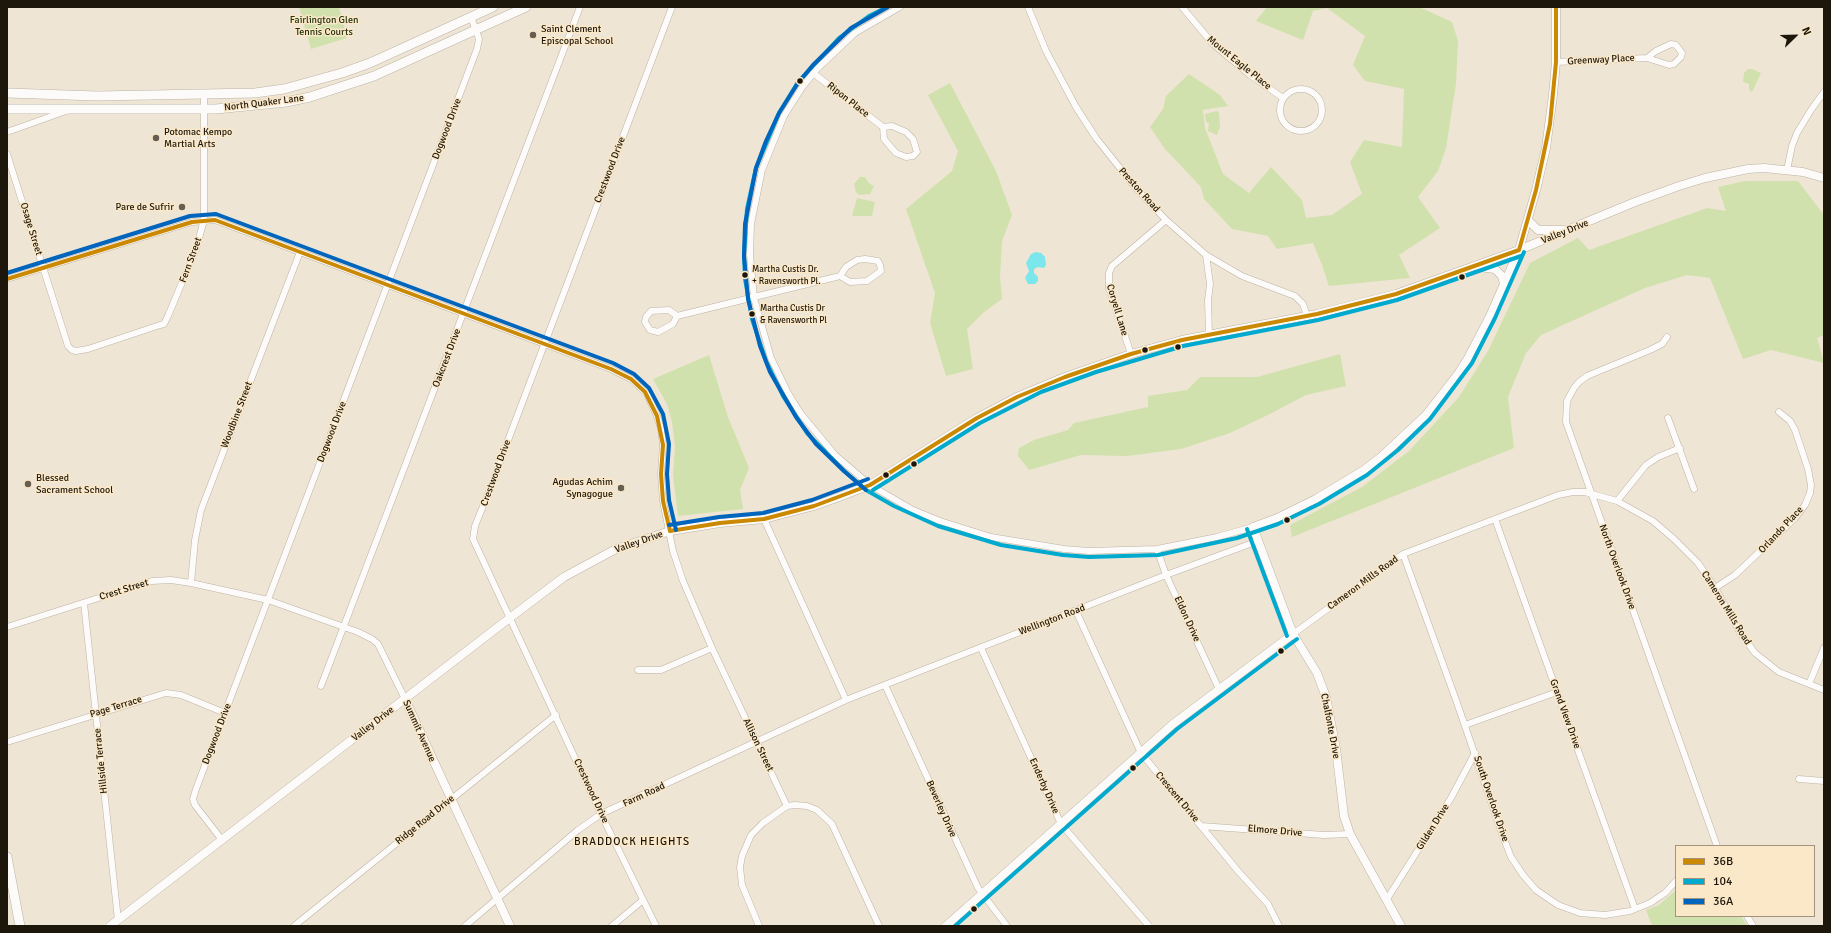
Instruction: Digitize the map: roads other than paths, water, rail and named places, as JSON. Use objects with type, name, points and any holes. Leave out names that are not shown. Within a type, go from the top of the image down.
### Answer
[{"type":"main road","name":"North Quaker Lane","points":[[7,94],[97,96],[255,93],[307,84],[370,63],[493,7]]},
{"type":"main road","name":"North Quaker Lane","points":[[7,110],[204,109],[256,106],[310,97],[374,76],[526,7]]},
{"type":"main road","points":[[7,857],[20,926]]},
{"type":"street","name":"Oakcrest Drive","points":[[321,686],[580,7]]},
{"type":"street","name":"Crestwood Drive","points":[[656,926],[601,814],[511,617],[473,539],[474,532],[672,7]]},
{"type":"street","points":[[900,7],[855,32],[813,73],[784,116],[762,170],[751,224],[750,255],[754,298],[766,345],[776,370],[801,414],[821,440],[848,467],[870,485],[902,504],[940,521],[1002,539],[1064,549],[1089,551],[1158,549],[1217,536],[1275,519],[1341,485],[1364,470],[1394,446],[1426,415],[1458,374],[1490,316],[1519,250],[1538,183],[1547,142],[1556,62],[1556,7]]},
{"type":"street","name":"Preston Road","points":[[1028,7],[1052,64],[1088,126],[1111,159],[1135,187],[1166,220],[1206,255],[1242,276],[1295,296],[1303,304],[1307,316]]},
{"type":"street","name":"Mount Eagle Place","points":[[1182,7],[1213,44],[1250,75],[1283,98]]},
{"type":"street","name":"Dogwood Drive","points":[[222,840],[198,810],[193,799],[479,44],[476,30],[470,17]]},
{"type":"street","name":"Greenway Place","points":[[1556,62],[1647,58],[1669,65],[1674,64],[1681,57],[1682,53],[1676,46],[1671,44],[1656,50],[1647,58]]},
{"type":"street","name":"Ripon Place","points":[[813,73],[883,127],[892,126],[906,132],[913,139],[917,152],[913,156],[906,156],[896,152],[884,139],[883,127]]},
{"type":"street","points":[[1296,89],[1309,90],[1319,100],[1321,114],[1319,120],[1308,129],[1294,129],[1287,126],[1280,114],[1280,106],[1283,98],[1291,91],[1296,89]]},
{"type":"street","points":[[1787,170],[1792,146],[1797,133],[1824,92]]},
{"type":"street","name":"Fern Street","points":[[70,349],[76,351],[88,349],[164,324],[173,307],[196,249],[204,220],[204,94]]},
{"type":"street","points":[[7,132],[69,110]]},
{"type":"street","name":"Osage Street","points":[[7,154],[65,339],[70,349]]},
{"type":"street","name":"Valley Drive","points":[[110,926],[564,577],[616,550],[670,531],[720,523],[764,519],[814,506],[870,485],[971,422],[1017,397],[1065,377],[1131,354],[1209,335],[1307,316],[1396,294],[1474,267],[1570,230],[1635,202],[1705,178],[1748,169],[1787,170],[1824,178]]},
{"type":"street","name":"Allison Street","points":[[204,220],[215,220],[622,373],[645,392],[653,406],[661,429],[663,444],[660,474],[663,501],[673,551],[683,581],[712,648],[787,806]]},
{"type":"street","points":[[7,279],[135,239],[204,220]]},
{"type":"street","name":"Coryell Lane","points":[[1131,354],[1109,288],[1109,273],[1112,266],[1166,220]]},
{"type":"street","points":[[1528,220],[1535,228],[1541,231],[1570,230]]},
{"type":"street","name":"Woodbine Street","points":[[191,583],[195,540],[201,510],[300,252]]},
{"type":"street","points":[[1206,255],[1210,284],[1208,300],[1209,335]]},
{"type":"street","points":[[678,316],[669,310],[651,311],[644,322],[650,330],[658,332],[673,324],[678,316],[840,276],[846,267],[857,260],[865,259],[878,261],[880,265],[881,271],[867,281],[850,282],[840,276]]},
{"type":"street","points":[[1474,267],[1488,267],[1495,269],[1502,276],[1504,284]]},
{"type":"street","name":"North Overlook Drive","points":[[1667,337],[1662,344],[1650,350],[1587,376],[1574,388],[1567,401],[1566,422],[1717,845]]},
{"type":"street","name":"Orlando Place","points":[[1715,588],[1735,575],[1795,518],[1805,504],[1810,493],[1811,485],[1808,469],[1795,430],[1790,421],[1779,412]]},
{"type":"street","points":[[1668,418],[1694,489]]},
{"type":"street","points":[[1617,501],[1646,465],[1658,457],[1680,448]]},
{"type":"street","name":"Cameron Mills Road","points":[[946,926],[1173,724],[1403,554],[1558,496],[1573,492],[1591,493],[1617,501],[1653,521],[1674,539],[1698,564],[1715,588],[1741,634],[1755,653],[1779,672],[1824,690]]},
{"type":"street","points":[[764,519],[846,700]]},
{"type":"street","name":"Grand View Drive","points":[[1495,519],[1635,909]]},
{"type":"street","name":"Chalfonte Drive","points":[[1252,526],[1293,634],[1317,673],[1326,697],[1334,737],[1344,816],[1350,834],[1401,926]]},
{"type":"street","name":"Wellington Road","points":[[846,700],[1166,575],[1258,541]]},
{"type":"street","name":"Eldon Drive","points":[[1158,549],[1166,575],[1219,689]]},
{"type":"street","name":"South Overlook Drive","points":[[1403,554],[1512,856],[1523,875],[1536,890],[1558,905],[1586,914],[1605,915],[1618,914],[1635,909],[1657,899],[1675,882]]},
{"type":"street","name":"Crest Street","points":[[7,627],[152,581],[171,580],[191,583],[268,600]]},
{"type":"street","name":"Summit Avenue","points":[[268,600],[344,627],[365,636],[378,644],[510,926]]},
{"type":"street","name":"Hillside Terrace","points":[[84,602],[118,920]]},
{"type":"street","name":"Crescent Drive","points":[[1076,611],[1141,753],[1268,904],[1280,926]]},
{"type":"street","points":[[638,670],[661,670],[712,648]]},
{"type":"street","name":"Enderby Drive","points":[[981,648],[1061,824],[1149,926]]},
{"type":"street","points":[[1809,684],[1824,648]]},
{"type":"street","name":"Beverley Drive","points":[[886,685],[966,866],[982,895],[1007,926]]},
{"type":"street","points":[[1465,725],[1557,692]]},
{"type":"street","name":"Page Terrace","points":[[7,742],[96,713],[166,693],[181,695],[225,713]]},
{"type":"street","name":"Farm Road","points":[[465,926],[578,830],[601,814],[846,700]]},
{"type":"street","name":"Ridge Road Drive","points":[[294,926],[556,715]]},
{"type":"street","name":"Gilden Drive","points":[[1387,899],[1451,798],[1474,753]]},
{"type":"street","points":[[1799,779],[1824,781]]},
{"type":"street","points":[[759,926],[742,885],[740,867],[742,856],[751,835],[763,823],[787,806],[807,806],[816,810],[832,824],[880,926]]},
{"type":"street","name":"Elmore Drive","points":[[1201,826],[1324,835],[1350,834]]},
{"type":"street","points":[[612,926],[643,900]]},
{"type":"street","points":[[1748,917],[1753,926]]},
{"type":"water","points":[[1036,252],[1041,253],[1045,257],[1046,265],[1044,268],[1038,267],[1034,269],[1034,273],[1038,277],[1038,281],[1035,284],[1028,284],[1025,278],[1029,271],[1026,263],[1031,254]]},
{"type":"place","name":"Saint Clement Episcopal School","points":[[533,35]]},
{"type":"place","name":"Potomac Kempo Martial Arts","points":[[156,138]]},
{"type":"place","name":"Pare de Sufrir","points":[[182,207]]},
{"type":"place","name":"Martha Custis Dr. + Ravensworth Pl.","points":[[745,275]]},
{"type":"place","name":"Martha Custis Dr & Ravensworth Pl","points":[[752,314]]},
{"type":"place","name":"Blessed Sacrament School","points":[[28,484]]},
{"type":"place","name":"Agudas Achim Synagogue","points":[[621,488]]},
{"type":"district","name":"BRADDOCK HEIGHTS","points":[[632,842]]},
{"type":"park label","name":"Fairlington Glen Tennis Courts","points":[[324,26]]}]
